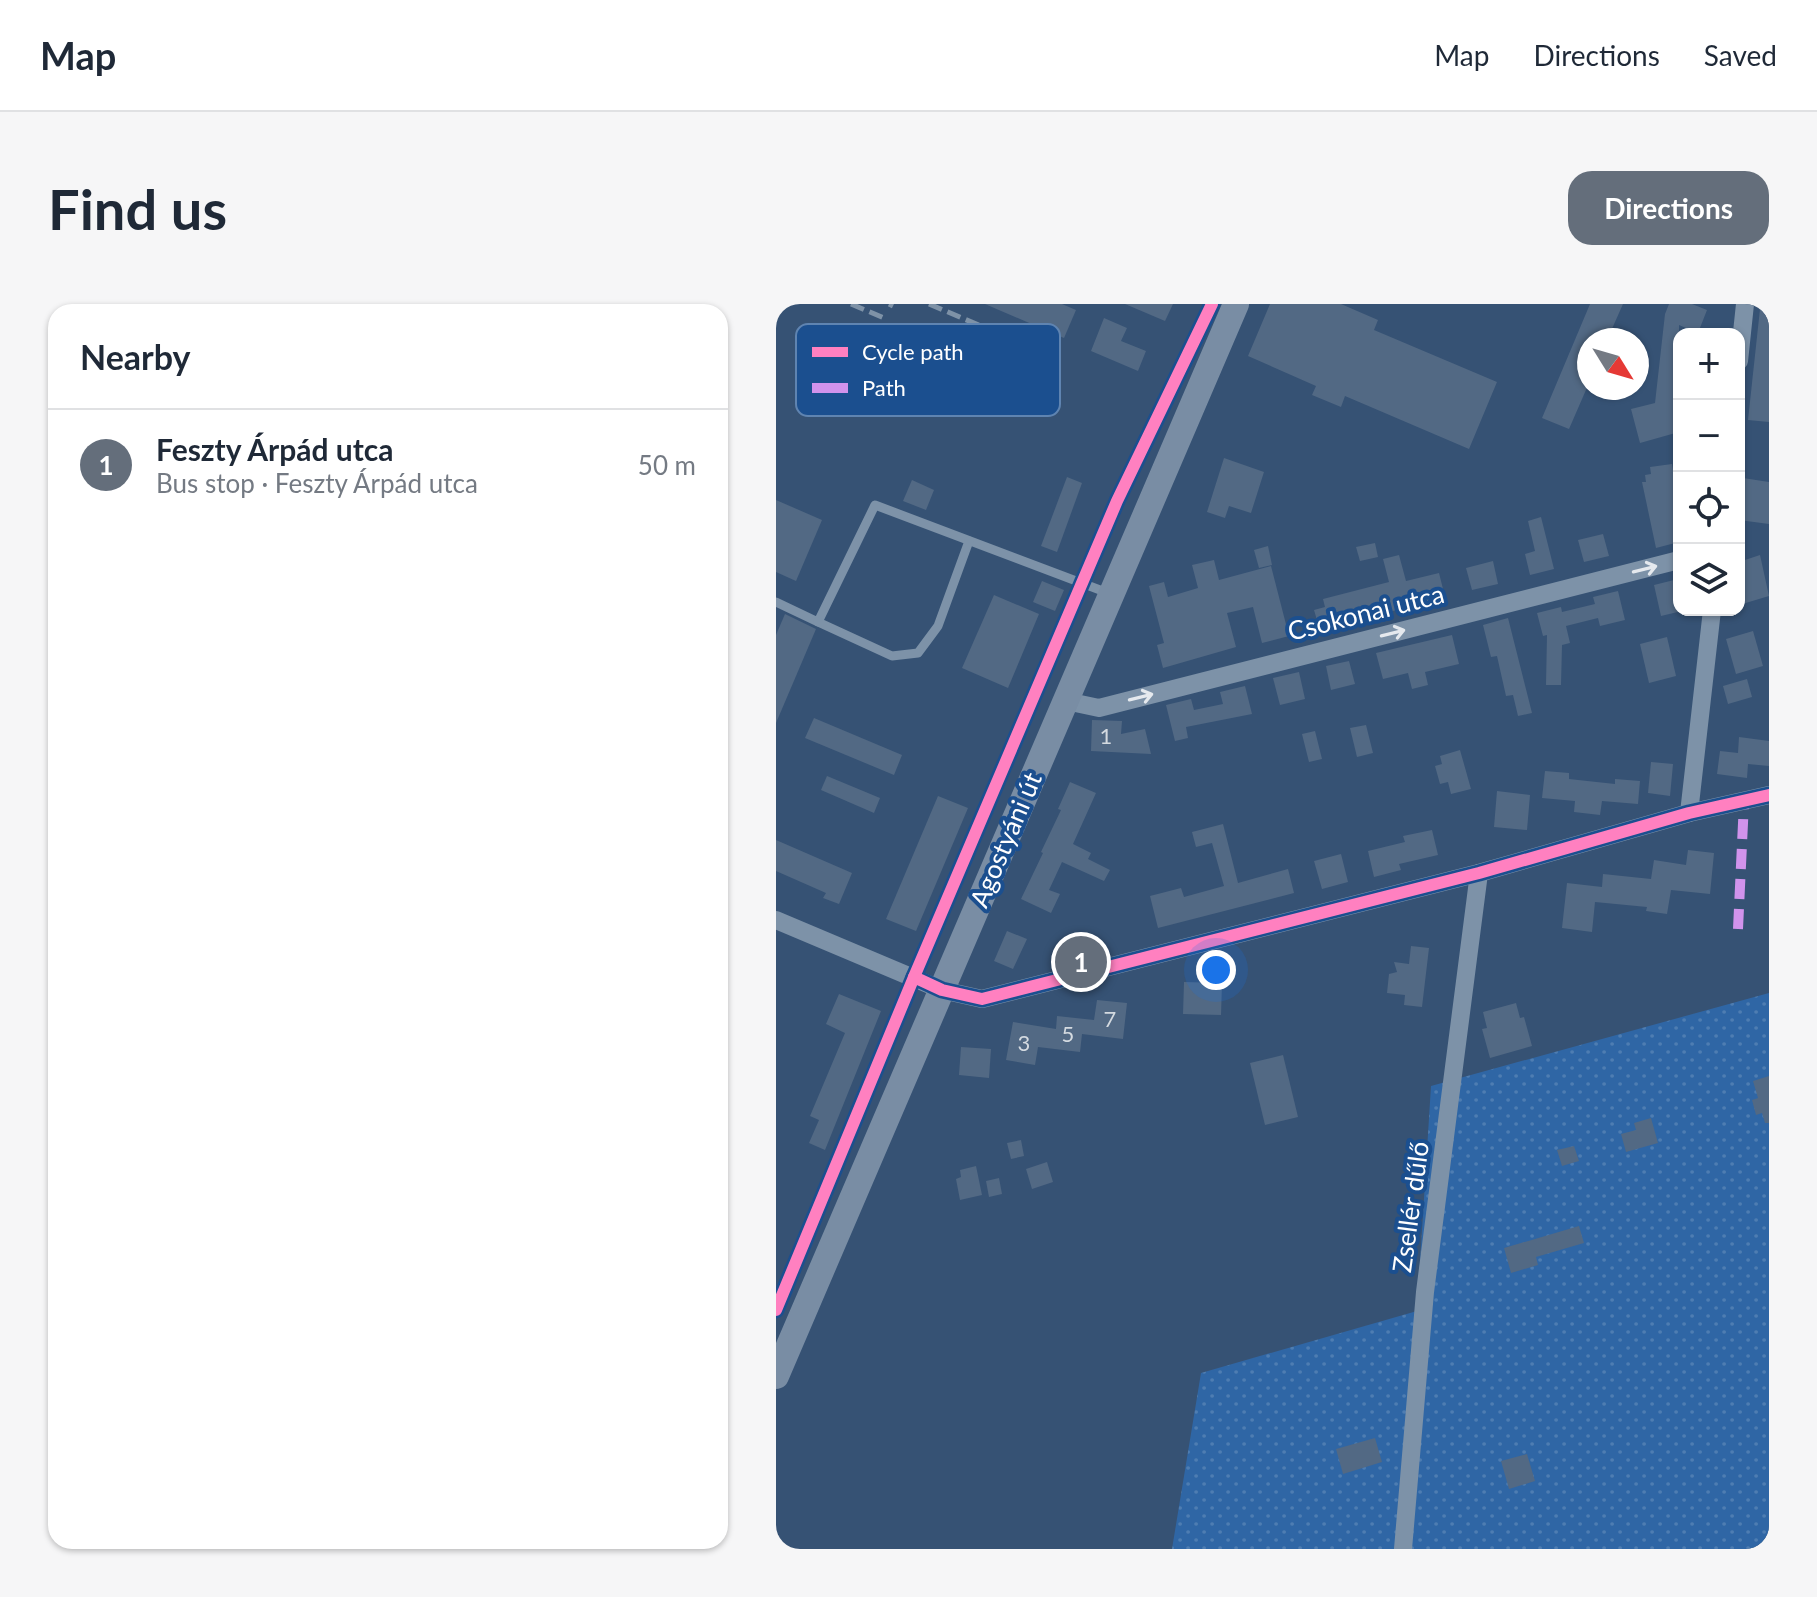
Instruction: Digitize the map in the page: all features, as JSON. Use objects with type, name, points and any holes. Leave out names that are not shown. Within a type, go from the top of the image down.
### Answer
[{"type":"main road","name":"Agostyáni út","points":[[776,1376],[1236,304]]},
{"type":"street","points":[[1742,328],[1745,304]]},
{"type":"street","name":"Csokonai utca","points":[[1066,701],[1099,708],[1673,562]]},
{"type":"street","points":[[1689,813],[1711,616]]},
{"type":"street","points":[[776,920],[942,990],[982,999],[1479,873],[1689,813],[1769,795]]},
{"type":"street","name":"Zsellér dűlő","points":[[1403,1549],[1425,1292],[1479,873]]},
{"type":"lane","points":[[818,622],[875,505],[1111,594]]},
{"type":"lane","points":[[776,602],[892,656],[918,653],[938,626],[969,541]]},
{"type":"shaded area","points":[[1769,993],[1769,1549],[1172,1549],[1201,1373],[1417,1311],[1431,1086]]},
{"type":"building","points":[[985,304],[1062,304],[1076,310],[1064,338],[1060,336],[1060,324],[1031,324]]},
{"type":"building","points":[[1125,304],[1173,304],[1165,321]]},
{"type":"building","points":[[1270,304],[1341,304],[1378,320],[1374,330],[1497,382],[1469,449],[1345,396],[1341,407],[1312,395],[1316,386],[1248,356]]},
{"type":"building","points":[[1590,304],[1623,304],[1612,328],[1580,328]]},
{"type":"building","points":[[1669,304],[1692,304],[1707,310],[1700,328],[1679,325],[1679,328],[1673,328],[1673,434],[1640,443],[1631,409],[1655,403],[1665,314]]},
{"type":"building","points":[[1760,309],[1769,310],[1769,422],[1748,420]]},
{"type":"building","points":[[1104,318],[1127,328],[1121,341],[1146,351],[1138,371],[1091,351]]},
{"type":"building","points":[[1577,335],[1577,400],[1582,400],[1569,429],[1542,418]]},
{"type":"building","points":[[1224,458],[1264,472],[1251,513],[1229,506],[1225,518],[1207,512]]},
{"type":"building","points":[[1672,464],[1673,470],[1673,544],[1656,548],[1642,482],[1646,482],[1645,475],[1651,474],[1650,467]]},
{"type":"building","points":[[1067,477],[1082,483],[1057,552],[1041,546]]},
{"type":"building","points":[[1745,478],[1769,482],[1769,524],[1745,521]]},
{"type":"building","points":[[912,480],[934,490],[926,510],[903,501]]},
{"type":"building","points":[[776,500],[822,520],[796,581],[776,572]]},
{"type":"building","points":[[1541,517],[1554,569],[1530,575],[1525,554],[1535,551],[1528,521]]},
{"type":"building","points":[[1603,534],[1609,556],[1584,562],[1578,540]]},
{"type":"building","points":[[1375,543],[1378,557],[1360,561],[1356,547]]},
{"type":"building","points":[[1268,546],[1272,565],[1259,568],[1254,550]]},
{"type":"building","points":[[1399,555],[1406,581],[1439,573],[1445,597],[1319,627],[1314,610],[1325,607],[1323,599],[1389,582],[1383,559]]},
{"type":"building","points":[[1760,555],[1769,596],[1745,603],[1745,560]]},
{"type":"building","points":[[1214,560],[1219,580],[1271,566],[1289,636],[1262,643],[1253,607],[1227,613],[1236,647],[1163,668],[1157,645],[1164,643],[1149,586],[1164,582],[1168,597],[1198,588],[1192,565]]},
{"type":"building","points":[[1493,561],[1498,584],[1472,590],[1466,568]]},
{"type":"building","points":[[1673,580],[1673,613],[1661,616],[1654,585]]},
{"type":"building","points":[[1042,581],[1064,590],[1055,611],[1033,602]]},
{"type":"building","points":[[1618,591],[1625,620],[1600,626],[1598,618],[1566,626],[1570,643],[1562,645],[1561,685],[1546,685],[1547,635],[1543,636],[1537,613],[1561,607],[1562,612],[1595,604],[1593,597]]},
{"type":"building","points":[[994,595],[1039,614],[1008,688],[962,668]]},
{"type":"building","points":[[785,614],[816,629],[776,723],[776,635]]},
{"type":"building","points":[[1508,618],[1532,713],[1518,716],[1513,695],[1506,696],[1497,656],[1491,657],[1483,625]]},
{"type":"building","points":[[1753,631],[1763,666],[1736,674],[1726,639]]},
{"type":"building","points":[[1452,635],[1459,664],[1425,672],[1428,685],[1412,689],[1408,673],[1383,679],[1376,653]]},
{"type":"building","points":[[1667,637],[1676,676],[1649,683],[1640,644]]},
{"type":"building","points":[[1349,661],[1355,684],[1331,690],[1326,666]]},
{"type":"building","points":[[1299,672],[1305,699],[1280,705],[1273,678]]},
{"type":"building","points":[[1747,679],[1752,697],[1728,704],[1723,686]]},
{"type":"building","points":[[1245,686],[1252,714],[1186,727],[1188,738],[1175,741],[1166,705],[1191,699],[1194,710],[1223,704],[1220,692]]},
{"type":"building","points":[[814,718],[902,755],[894,775],[805,738]]},
{"type":"building","points":[[1092,720],[1122,721],[1121,734],[1145,729],[1151,754],[1091,751]]},
{"type":"building","points":[[1366,725],[1373,753],[1357,757],[1350,728]]},
{"type":"building","points":[[1315,731],[1322,759],[1309,762],[1302,734]]},
{"type":"building","points":[[1739,737],[1769,741],[1769,766],[1748,764],[1747,778],[1717,774],[1720,751],[1738,753]]},
{"type":"building","points":[[1460,750],[1471,789],[1451,794],[1448,782],[1440,784],[1435,766],[1442,764],[1440,756]]},
{"type":"building","points":[[1651,762],[1673,764],[1670,796],[1648,793]]},
{"type":"building","points":[[1545,771],[1569,773],[1569,779],[1615,784],[1615,779],[1640,781],[1638,804],[1602,801],[1600,815],[1574,812],[1575,801],[1542,798]]},
{"type":"building","points":[[827,776],[880,798],[874,813],[821,790]]},
{"type":"building","points":[[1070,782],[1096,793],[1073,844],[1091,853],[1088,859],[1110,870],[1104,881],[1062,862],[1049,890],[1060,894],[1051,913],[1021,899],[1043,853]]},
{"type":"building","points":[[1497,791],[1530,795],[1527,830],[1494,827]]},
{"type":"building","points":[[938,796],[968,808],[916,931],[886,919]]},
{"type":"building","points":[[1223,824],[1238,883],[1288,869],[1294,893],[1158,928],[1150,896],[1181,888],[1184,897],[1224,886],[1212,843],[1196,847],[1192,832]]},
{"type":"building","points":[[1432,830],[1438,855],[1399,864],[1401,870],[1374,877],[1368,851],[1405,842],[1403,836]]},
{"type":"building","points":[[776,840],[852,873],[839,904],[823,898],[826,893],[776,871]]},
{"type":"building","points":[[1688,850],[1714,853],[1710,894],[1671,890],[1667,914],[1646,911],[1647,907],[1595,902],[1592,932],[1562,928],[1567,883],[1602,887],[1603,874],[1651,879],[1654,860],[1686,865]]},
{"type":"building","points":[[1341,854],[1348,882],[1322,889],[1314,861]]},
{"type":"building","points":[[1007,931],[1027,939],[1013,969],[994,961]]},
{"type":"building","points":[[1411,946],[1429,948],[1422,1007],[1404,1005],[1405,995],[1387,993],[1389,974],[1397,972],[1394,962],[1409,964]]},
{"type":"building","points":[[1184,982],[1222,983],[1221,1015],[1183,1014]]},
{"type":"building","points":[[839,994],[881,1011],[825,1150],[809,1143],[819,1120],[810,1116],[845,1033],[826,1024]]},
{"type":"building","points":[[1097,1000],[1127,1003],[1123,1039],[1082,1034],[1080,1052],[1038,1047],[1035,1065],[1006,1060],[1013,1022],[1056,1029],[1057,1016],[1094,1020]]},
{"type":"building","points":[[1516,1003],[1520,1018],[1524,1017],[1532,1046],[1490,1058],[1482,1029],[1487,1028],[1483,1012]]},
{"type":"building","points":[[961,1047],[991,1049],[989,1078],[959,1075]]},
{"type":"building","points":[[1283,1055],[1298,1117],[1265,1125],[1250,1063]]},
{"type":"building","points":[[1769,1076],[1769,1123],[1765,1123],[1762,1113],[1756,1115],[1752,1100],[1758,1098],[1753,1081]]},
{"type":"building","points":[[1651,1118],[1658,1143],[1626,1152],[1621,1134],[1636,1130],[1634,1123]]},
{"type":"building","points":[[1021,1140],[1024,1156],[1011,1159],[1007,1143]]},
{"type":"building","points":[[1574,1146],[1579,1161],[1562,1166],[1557,1150]]},
{"type":"building","points":[[1047,1162],[1053,1182],[1032,1189],[1026,1169]]},
{"type":"building","points":[[976,1166],[982,1195],[960,1200],[956,1179],[961,1177],[960,1170]]},
{"type":"building","points":[[999,1178],[1002,1194],[989,1197],[986,1181]]},
{"type":"building","points":[[1579,1226],[1584,1243],[1536,1257],[1538,1265],[1511,1273],[1504,1248]]},
{"type":"building","points":[[1375,1438],[1382,1462],[1343,1474],[1336,1449]]},
{"type":"building","points":[[1527,1454],[1535,1481],[1509,1489],[1501,1461]]},
{"type":"railway","points":[[851,304],[884,318]]},
{"type":"railway","points":[[889,304],[893,306]]},
{"type":"railway","points":[[929,304],[976,324]]},
{"type":"marked path","points":[[1738,929],[1744,802]]},
{"type":"cycle path","points":[[776,1310],[1117,501],[1212,304]]},
{"type":"cycle path","points":[[914,977],[942,990],[982,999],[1479,873],[1689,813],[1769,795]]},
{"type":"place","name":"Feszty Árpád utca","points":[[1081,962]]}]
